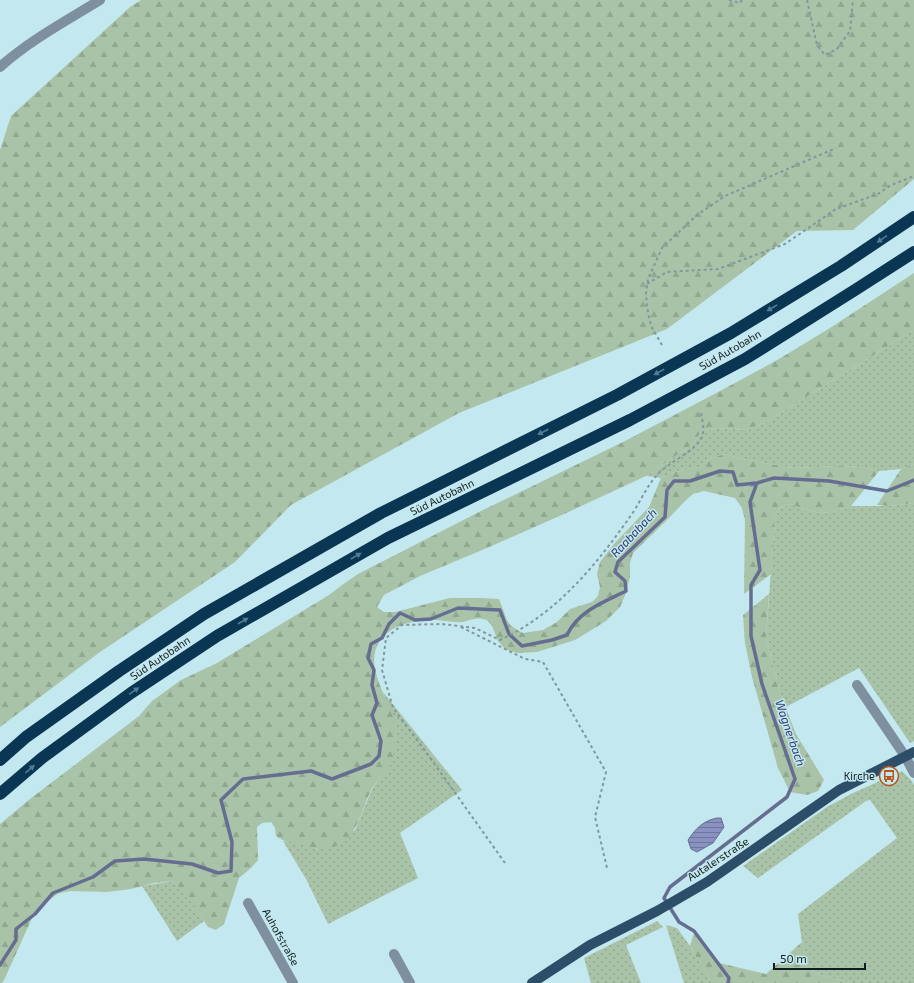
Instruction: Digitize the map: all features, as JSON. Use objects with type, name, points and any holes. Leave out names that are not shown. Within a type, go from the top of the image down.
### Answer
[{"type":"highway","name":"Süd Autobahn","points":[[0,760],[26,737],[119,671],[204,614],[381,513],[617,395],[730,333],[841,266],[914,217]]},
{"type":"highway","name":"Süd Autobahn","points":[[0,794],[42,758],[132,693],[217,636],[388,538],[630,420],[745,359],[914,252]]},
{"type":"main road","name":"Autalerstraße","points":[[532,983],[590,945],[678,900],[839,790],[910,754]]},
{"type":"street","points":[[0,67],[15,53],[100,0]]},
{"type":"street","points":[[857,685],[910,754],[914,772]]},
{"type":"street","name":"Auhofstraße","points":[[248,903],[293,983]]},
{"type":"street","points":[[394,954],[410,983]]},
{"type":"path","points":[[729,0],[740,3],[742,0]]},
{"type":"path","points":[[807,0],[817,45],[825,55],[838,49],[850,31],[853,0]]},
{"type":"path","points":[[662,345],[651,326],[647,308],[646,292],[648,278],[662,248],[696,215],[726,196],[836,148]]},
{"type":"path","points":[[647,284],[667,272],[718,269],[785,244],[836,209],[878,194],[891,185],[914,176]]},
{"type":"path","points":[[505,863],[393,708],[382,670],[386,638],[402,625],[442,624],[475,628],[500,640],[548,611],[570,591],[596,562],[634,510],[648,486],[660,472],[687,453],[698,443],[703,436],[701,412]]},
{"type":"path","points":[[458,626],[525,659],[543,662],[606,772],[595,817],[607,868]]},
{"type":"green space","points":[[141,0],[914,0],[914,179],[853,230],[797,231],[667,329],[459,413],[291,505],[235,562],[100,652],[0,727],[0,150],[11,116],[130,7]]},
{"type":"green space","points":[[914,273],[914,330],[766,422],[747,430],[718,428],[701,432],[693,444],[646,476],[564,514],[420,576],[384,595],[377,607],[384,612],[395,612],[450,598],[499,599],[507,620],[511,626],[523,633],[543,630],[557,622],[570,609],[592,602],[598,596],[600,587],[597,574],[600,562],[614,544],[649,507],[661,478],[671,473],[699,467],[711,458],[725,454],[743,459],[793,468],[835,466],[862,467],[879,471],[851,506],[836,511],[822,513],[805,510],[792,504],[780,507],[775,518],[771,574],[744,594],[745,520],[742,508],[735,498],[704,491],[693,494],[633,553],[630,563],[630,577],[626,593],[620,607],[606,621],[575,640],[537,652],[517,653],[505,649],[498,641],[492,626],[487,620],[484,619],[463,622],[426,620],[411,622],[389,631],[379,642],[375,653],[374,664],[381,688],[395,723],[397,734],[395,751],[387,770],[372,788],[359,819],[349,837],[341,843],[331,847],[317,849],[283,840],[276,836],[275,828],[271,822],[262,823],[257,827],[258,860],[239,878],[224,924],[216,930],[208,927],[188,896],[173,881],[107,892],[71,891],[59,893],[45,903],[33,916],[5,978],[2,983],[0,983],[0,824],[30,799],[139,716],[152,701],[181,680],[217,663],[329,595],[358,574],[481,511],[625,441],[720,391],[779,359],[830,328]]},
{"type":"green space","points":[[914,330],[914,464],[901,469],[879,471],[862,467],[835,466],[793,468],[743,459],[725,454],[711,458],[699,467],[671,473],[661,478],[646,476],[693,444],[701,432],[718,428],[747,430],[766,422]]},
{"type":"green space","points":[[914,464],[914,503],[889,506],[877,505],[901,469]]},
{"type":"green space","points":[[914,503],[914,741],[910,743],[859,668],[786,707],[781,696],[766,637],[775,518],[780,507],[792,504],[805,510],[822,513],[836,511],[851,506],[889,506]]},
{"type":"green space","points":[[769,594],[766,637],[781,696],[796,734],[824,780],[818,791],[807,795],[790,792],[778,768],[752,677],[745,643],[743,615]]},
{"type":"green space","points":[[383,692],[462,790],[400,833],[418,878],[328,924],[306,879],[283,841],[304,844],[317,849],[355,830],[373,787],[389,767],[397,735]]},
{"type":"green space","points":[[902,771],[914,785],[914,983],[850,983],[813,973],[802,942],[798,914],[897,838],[870,800],[866,801],[758,878],[743,866],[827,807],[851,794]]},
{"type":"green space","points":[[173,881],[189,896],[204,921],[177,941],[142,886]]},
{"type":"green space","points":[[657,921],[663,927],[626,945],[641,983],[591,983],[584,958]]},
{"type":"green space","points":[[666,925],[677,928],[690,946],[712,983],[684,983]]},
{"type":"green space","points":[[694,933],[719,963],[766,974],[802,942],[813,973],[850,983],[712,983],[690,946]]},
{"type":"water","points":[[721,818],[724,827],[713,843],[697,852],[691,849],[688,840],[694,832],[704,823]]},
{"type":"waterway","name":"Raababach","points":[[0,965],[16,940],[16,929],[35,914],[53,893],[93,877],[115,861],[144,859],[192,864],[218,873],[231,871],[232,842],[221,800],[243,779],[311,771],[332,779],[371,764],[379,756],[381,741],[372,715],[377,703],[372,685],[374,670],[368,658],[371,644],[382,638],[389,624],[400,613],[415,620],[431,619],[458,608],[500,610],[509,634],[522,646],[552,640],[567,635],[578,620],[592,608],[626,591],[625,581],[615,572],[618,562],[665,517],[667,490],[674,481],[690,481],[720,471],[733,472],[737,485],[757,483],[774,478],[829,481],[887,491],[914,480]]},
{"type":"waterway","name":"Wagnerbach","points":[[728,983],[729,978],[694,931],[679,922],[664,898],[670,887],[787,797],[795,779],[762,684],[751,636],[751,585],[760,570],[750,502],[757,483]]},
{"type":"place","name":"Kirche","points":[[889,776]]}]
